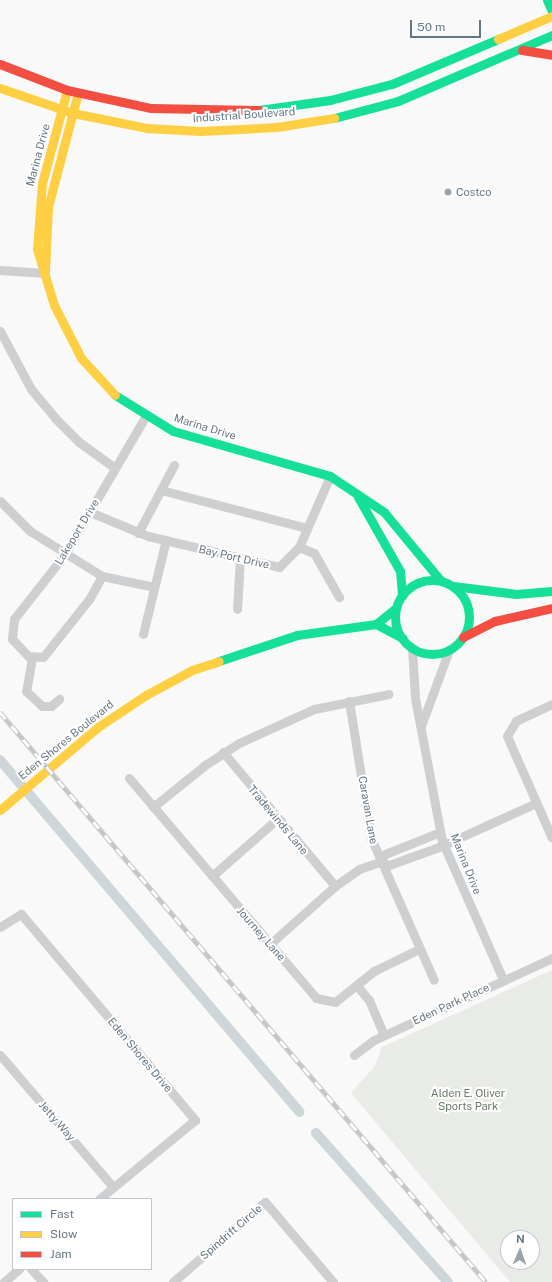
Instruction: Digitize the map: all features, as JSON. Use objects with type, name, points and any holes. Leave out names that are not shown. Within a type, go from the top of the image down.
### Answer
[{"type":"street","points":[[547,0],[552,11]]},
{"type":"street","name":"Industrial Boulevard","points":[[0,64],[78,93],[151,108],[225,112],[330,100],[392,84],[552,16]]},
{"type":"street","name":"Industrial Boulevard","points":[[0,88],[73,113],[174,131],[277,127],[334,118],[398,101],[552,35]]},
{"type":"street","points":[[516,50],[552,55]]},
{"type":"street","name":"Marina Drive","points":[[67,90],[38,206],[37,249],[54,305],[81,358],[99,380],[145,417],[173,431],[308,467],[330,476],[384,512],[441,581]]},
{"type":"street","name":"Marina Drive","points":[[45,273],[49,246],[48,207],[78,93]]},
{"type":"street","points":[[0,270],[45,273]]},
{"type":"street","points":[[0,331],[32,389],[55,418],[79,442],[115,468]]},
{"type":"street","name":"Lakeport Drive","points":[[32,658],[12,639],[11,624],[66,554],[145,417]]},
{"type":"street","points":[[138,533],[174,465]]},
{"type":"street","name":"Bay Port Drive","points":[[90,512],[138,533],[279,567],[290,560],[298,547],[330,476]]},
{"type":"street","points":[[161,490],[307,528]]},
{"type":"street","name":"Marina Drive","points":[[358,496],[400,571],[402,596]]},
{"type":"street","points":[[0,501],[30,530],[102,576],[154,587]]},
{"type":"street","points":[[143,634],[166,540]]},
{"type":"street","points":[[298,547],[314,553],[339,598]]},
{"type":"street","points":[[237,609],[240,558]]},
{"type":"street","points":[[59,699],[53,705],[42,706],[26,691],[32,658],[46,654],[90,598],[102,576]]},
{"type":"street","points":[[449,650],[430,654],[412,647],[402,638],[376,624],[396,608],[402,596],[419,582],[441,581],[453,586],[516,594],[552,591]]},
{"type":"street","points":[[453,586],[468,606],[468,626],[463,637]]},
{"type":"street","points":[[396,608],[397,627],[402,638]]},
{"type":"street","points":[[420,730],[449,650],[463,637],[495,621],[552,608]]},
{"type":"street","name":"Eden Shores Boulevard","points":[[0,810],[98,727],[146,695],[212,662],[297,635],[376,624]]},
{"type":"street","name":"Marina Drive","points":[[412,647],[420,730],[440,832],[503,979]]},
{"type":"street","points":[[153,807],[223,752],[314,709],[389,694]]},
{"type":"street","name":"Caravan Lane","points":[[350,701],[371,838],[379,862],[434,980]]},
{"type":"street","points":[[552,704],[516,721],[507,734],[552,838]]},
{"type":"street","name":"Tradewinds Lane","points":[[223,752],[335,886]]},
{"type":"street","name":"Journey Lane","points":[[129,778],[316,998],[335,1002],[358,987],[374,971],[419,949]]},
{"type":"street","points":[[379,862],[389,865],[444,844],[536,803]]},
{"type":"street","points":[[212,876],[278,819]]},
{"type":"street","points":[[270,944],[335,886],[359,869],[379,862],[385,854],[440,832]]},
{"type":"street","name":"Eden Shores Drive","points":[[0,927],[21,914],[195,1120],[100,1198]]},
{"type":"street","name":"Eden Park Place","points":[[354,1055],[384,1035],[503,979],[552,958]]},
{"type":"street","points":[[358,987],[369,1000],[384,1035]]},
{"type":"street","name":"Jetty Way","points":[[0,1055],[113,1187]]},
{"type":"street","name":"Spindrift Circle","points":[[173,1282],[265,1202],[333,1282]]},
{"type":"street","points":[[4,1282],[18,1270]]},
{"type":"street","points":[[32,1270],[43,1282]]},
{"type":"green space","name":"Alden E. Oliver Sports Park","points":[[552,970],[552,1282],[510,1282],[351,1093],[374,1067],[382,1047]]},
{"type":"waterway","points":[[0,760],[300,1112]]},
{"type":"waterway","points":[[316,1133],[448,1282]]},
{"type":"railway","points":[[0,712],[486,1282]]},
{"type":"traffic: fast","points":[[547,0],[552,11]]},
{"type":"traffic: fast","points":[[334,118],[398,101],[552,35]]},
{"type":"traffic: fast","points":[[259,110],[330,100],[392,84],[498,39]]},
{"type":"traffic: fast","points":[[115,395],[173,431],[330,476],[384,512],[441,581]]},
{"type":"traffic: fast","points":[[358,497],[400,571],[402,596]]},
{"type":"traffic: fast","points":[[432,580],[453,586],[463,596],[469,617],[463,638],[453,648],[432,654],[411,648],[401,638],[395,617],[401,596],[411,586],[432,580]]},
{"type":"traffic: fast","points":[[453,586],[516,594],[552,591]]},
{"type":"traffic: fast","points":[[219,661],[297,635],[376,624],[396,608]]},
{"type":"traffic: fast","points":[[376,624],[402,638]]},
{"type":"traffic: slow","points":[[498,39],[552,16]]},
{"type":"traffic: slow","points":[[0,88],[73,113],[147,128],[201,131],[277,127],[334,118]]},
{"type":"traffic: slow","points":[[67,90],[42,183],[37,249],[54,305],[81,358],[115,395]]},
{"type":"traffic: slow","points":[[45,271],[48,207],[78,93]]},
{"type":"traffic: slow","points":[[0,810],[98,727],[146,695],[192,670],[219,661]]},
{"type":"traffic: jam","points":[[522,50],[552,55]]},
{"type":"traffic: jam","points":[[0,64],[67,90],[151,108],[259,110]]},
{"type":"traffic: jam","points":[[463,637],[495,621],[552,608]]},
{"type":"place","name":"Costco","points":[[448,192]]}]
